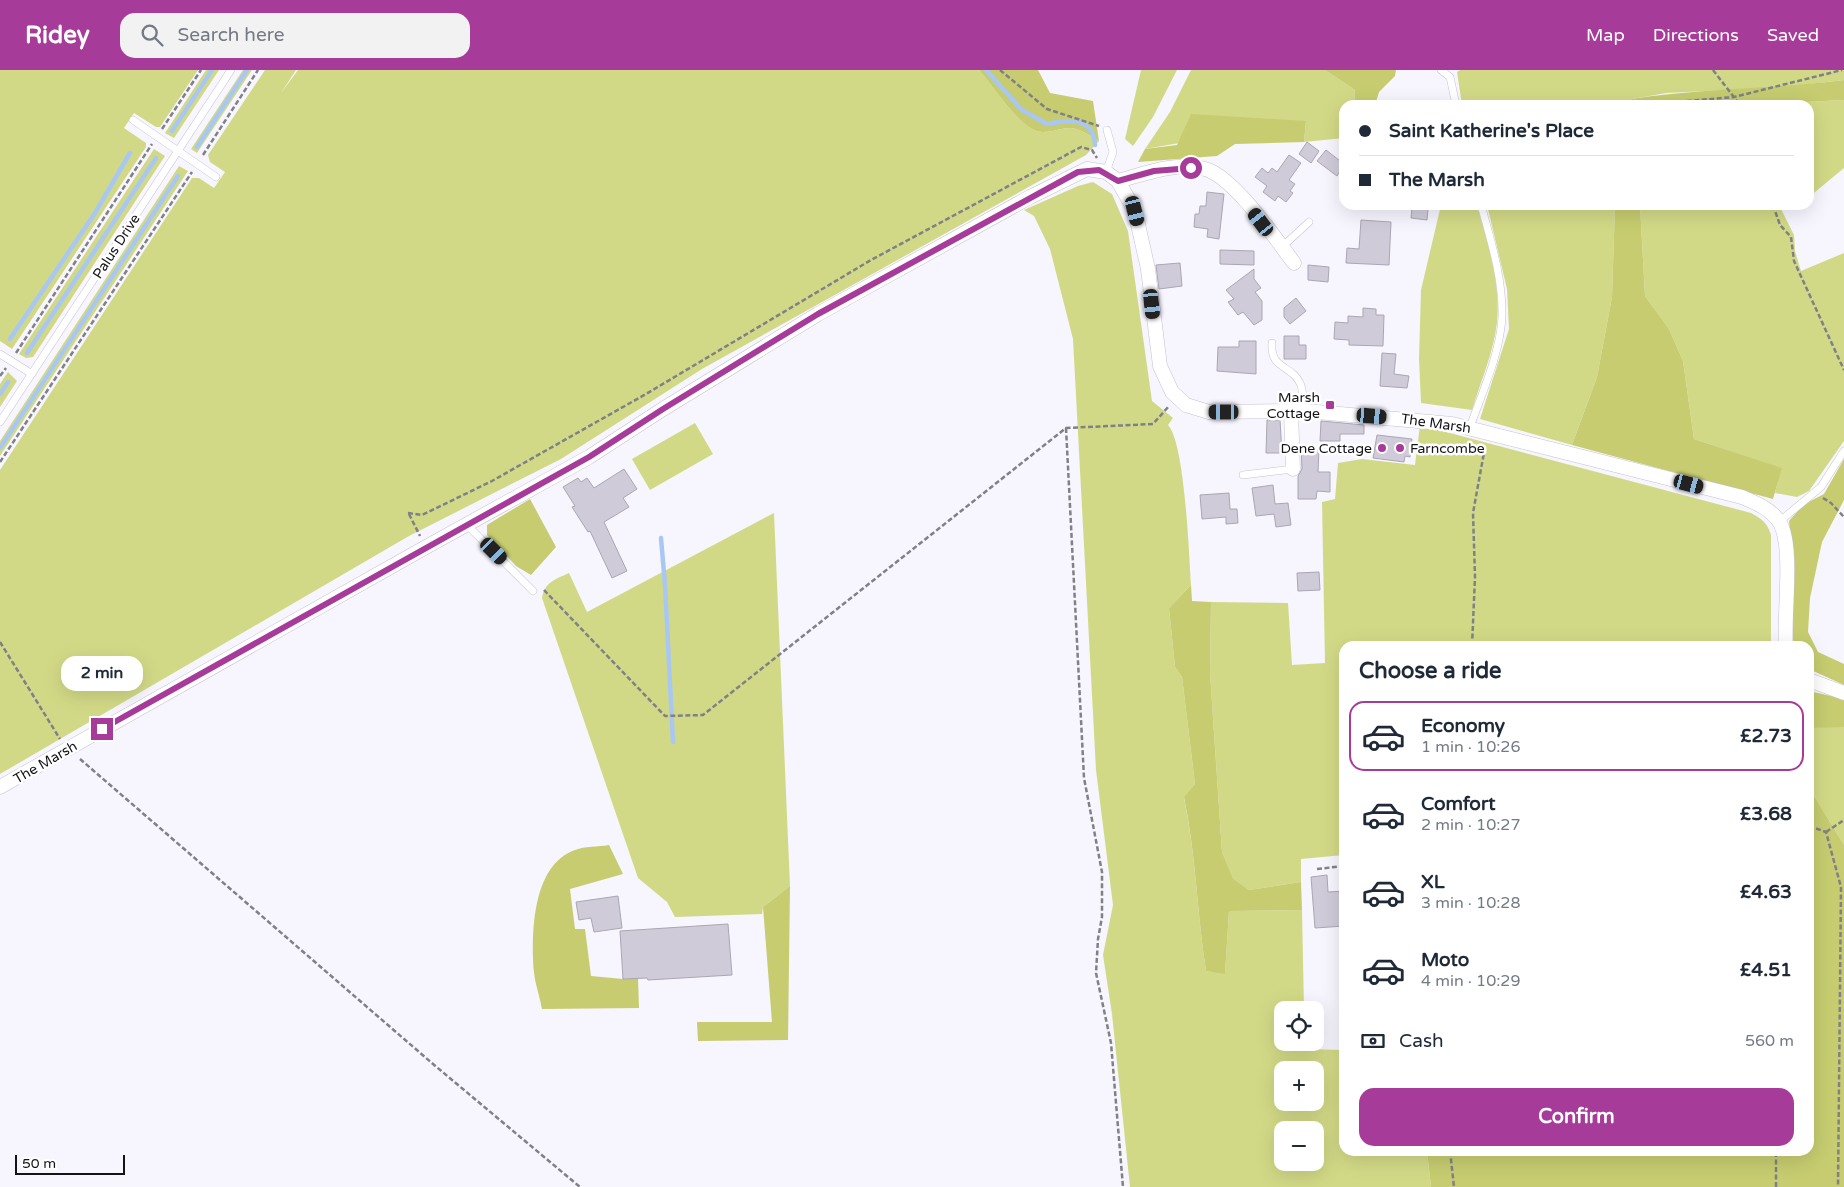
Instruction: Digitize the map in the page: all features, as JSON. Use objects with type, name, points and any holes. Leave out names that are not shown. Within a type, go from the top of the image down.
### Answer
[{"type":"street","points":[[1118,181],[1154,171],[1180,167],[1203,168],[1214,172],[1232,185],[1294,263]]},
{"type":"street","points":[[1103,171],[1118,181],[1135,211],[1148,269],[1160,366],[1167,383],[1177,398]]},
{"type":"street","name":"The Marsh","points":[[0,787],[616,441],[663,409],[818,314],[1078,172],[1103,171]]},
{"type":"street","name":"The Marsh","points":[[1177,398],[1191,407],[1209,412],[1297,411],[1409,418],[1470,427],[1742,497],[1765,508],[1780,521]]},
{"type":"street","points":[[1293,469],[1297,411]]},
{"type":"street","points":[[1780,521],[1786,541],[1786,641]]},
{"type":"street","points":[[1814,682],[1844,693]]},
{"type":"lane","name":"Palus Drive","points":[[0,422],[231,70]]},
{"type":"lane","points":[[1441,70],[1450,77],[1455,100]]},
{"type":"lane","points":[[133,120],[216,177]]},
{"type":"lane","points":[[1103,171],[1113,152],[1107,130]]},
{"type":"lane","points":[[1470,427],[1494,355],[1502,320],[1497,268],[1482,210]]},
{"type":"lane","points":[[1282,247],[1309,222]]},
{"type":"lane","points":[[1272,343],[1272,356],[1294,375],[1301,384],[1297,411]]},
{"type":"lane","points":[[0,354],[32,374]]},
{"type":"lane","points":[[1780,521],[1815,493],[1844,451]]},
{"type":"lane","points":[[1243,475],[1293,469]]},
{"type":"lane","points":[[467,525],[533,591]]},
{"type":"path","points":[[0,376],[201,70]]},
{"type":"path","points":[[0,462],[258,70]]},
{"type":"path","points":[[1000,70],[1047,109],[1079,118],[1107,130]]},
{"type":"path","points":[[1714,70],[1734,98]]},
{"type":"path","points":[[1708,100],[1734,98],[1842,70]]},
{"type":"path","points":[[426,547],[408,513],[422,515],[492,481],[655,389],[871,260],[1081,147],[1086,147],[1097,155],[1103,171]]},
{"type":"path","points":[[1775,210],[1780,225],[1791,237],[1797,269],[1844,370]]},
{"type":"path","points":[[533,591],[543,589],[665,716],[702,715],[1066,428],[1153,424],[1177,398]]},
{"type":"path","points":[[1066,428],[1084,778],[1102,872],[1102,917],[1098,939],[1096,973],[1111,1043],[1123,1187]]},
{"type":"path","points":[[1472,641],[1475,577],[1473,513],[1488,432]]},
{"type":"path","points":[[1815,493],[1831,503],[1844,517]]},
{"type":"path","points":[[0,642],[56,734],[68,748],[433,1064],[580,1187]]},
{"type":"path","points":[[1826,832],[1844,820]]},
{"type":"path","points":[[1814,828],[1826,832]]},
{"type":"path","points":[[1826,832],[1841,886],[1838,1187]]},
{"type":"path","points":[[1317,869],[1339,867]]},
{"type":"path","points":[[1451,1156],[1454,1187]]},
{"type":"path","points":[[1776,1156],[1776,1187]]},
{"type":"green space","points":[[0,70],[198,70],[160,127],[156,127],[134,113],[124,128],[146,143],[146,147],[12,349],[0,341]]},
{"type":"green space","points":[[206,70],[219,70],[174,138],[165,133]]},
{"type":"green space","points":[[243,70],[252,70],[197,153],[191,149]]},
{"type":"green space","points":[[265,70],[296,70],[281,93],[298,70],[979,70],[1019,119],[1034,130],[1046,132],[1072,128],[1084,132],[1099,141],[1086,155],[702,369],[561,459],[409,536],[0,774],[0,470],[192,178],[199,178],[214,188],[225,172],[210,162],[208,155]]},
{"type":"green space","points":[[979,70],[1038,70],[1050,93],[1093,101],[1099,141],[1084,132],[1072,128],[1046,132],[1034,130],[1019,119]]},
{"type":"green space","points":[[1141,70],[1177,70],[1153,117],[1133,146],[1125,139]]},
{"type":"green space","points":[[1191,70],[1325,70],[1355,90],[1354,100],[1339,100],[1339,138],[1304,142],[1306,121],[1145,149],[1170,112]]},
{"type":"green space","points":[[1325,70],[1396,70],[1395,76],[1379,92],[1377,100],[1354,100],[1355,90]]},
{"type":"green space","points":[[1460,70],[1844,70],[1844,80],[1784,87],[1666,93],[1631,100],[1461,100],[1457,72]]},
{"type":"green space","points":[[1844,80],[1844,100],[1814,102],[1814,100],[1631,100],[1658,95]]},
{"type":"green space","points":[[1844,100],[1844,168],[1814,193],[1814,102]]},
{"type":"green space","points":[[1191,114],[1306,121],[1304,142],[1235,144],[1217,156],[1138,162],[1145,149],[1177,145]]},
{"type":"green space","points":[[154,149],[165,156],[33,357],[26,358],[19,354]]},
{"type":"green space","points":[[179,166],[188,171],[0,456],[0,441]]},
{"type":"green space","points":[[1093,182],[1112,194],[1128,231],[1152,401],[1173,418],[1168,425],[1174,436],[1182,476],[1191,585],[1169,608],[1175,667],[1182,677],[1195,784],[1184,798],[1191,841],[1206,971],[1225,973],[1229,911],[1302,910],[1304,1001],[1274,1001],[1274,1051],[1339,1050],[1339,1156],[1428,1156],[1431,1187],[1130,1187],[1112,1014],[1103,955],[1113,905],[1096,770],[1073,339],[1050,249],[1034,216],[1024,210],[1078,186]]},
{"type":"green space","points":[[1440,210],[1478,210],[1489,248],[1498,307],[1490,355],[1472,410],[1421,403],[1419,359],[1421,290]]},
{"type":"green space","points":[[1488,210],[1615,210],[1612,297],[1597,377],[1572,445],[1480,419],[1509,329],[1507,289]]},
{"type":"green space","points":[[1615,210],[1640,210],[1645,296],[1669,329],[1683,361],[1694,439],[1782,468],[1773,499],[1572,445],[1597,377],[1612,297]]},
{"type":"green space","points":[[1640,210],[1782,210],[1794,235],[1795,251],[1801,271],[1844,253],[1844,441],[1809,491],[1797,497],[1775,493],[1781,468],[1694,439],[1683,361],[1669,329],[1645,296]]},
{"type":"green space","points":[[8,372],[17,381],[0,407],[0,384]]},
{"type":"green space","points":[[695,423],[713,454],[650,490],[632,459]]},
{"type":"green space","points":[[1420,425],[1751,513],[1764,521],[1771,535],[1771,641],[1339,641],[1339,855],[1301,859],[1301,882],[1249,890],[1233,880],[1222,852],[1210,673],[1211,602],[1288,603],[1292,665],[1325,663],[1322,502],[1335,499],[1338,463],[1362,459],[1415,465]]},
{"type":"green space","points":[[1844,459],[1844,500],[1822,542],[1810,598],[1808,632],[1812,641],[1793,641],[1790,612],[1793,562],[1789,521],[1803,505],[1824,494]]},
{"type":"green space","points":[[530,499],[556,547],[531,575],[516,566],[487,535],[487,525]]},
{"type":"green space","points":[[774,513],[790,886],[763,907],[762,914],[675,917],[667,902],[638,878],[542,598],[543,593],[548,585],[569,573],[587,612]]},
{"type":"green space","points":[[1191,585],[1192,601],[1211,602],[1210,673],[1222,852],[1233,879],[1249,890],[1301,882],[1302,910],[1229,911],[1225,974],[1206,971],[1184,797],[1195,784],[1182,677],[1175,667],[1169,608]]},
{"type":"green space","points":[[1814,644],[1818,652],[1844,664],[1844,685],[1814,671]]},
{"type":"green space","points":[[1814,692],[1844,699],[1844,727],[1814,728]]},
{"type":"green space","points":[[1844,727],[1844,845],[1814,796],[1814,728]]},
{"type":"green space","points":[[1814,796],[1844,845],[1844,1187],[1431,1187],[1428,1156],[1814,1156]]},
{"type":"green space","points":[[609,845],[623,874],[570,889],[575,929],[585,929],[591,976],[623,979],[638,978],[639,1008],[542,1009],[535,977],[533,939],[537,902],[542,885],[550,870],[561,858],[575,850]]},
{"type":"green space","points":[[790,886],[788,1040],[698,1041],[697,1022],[772,1022],[763,907]]},
{"type":"building","points":[[1307,142],[1319,151],[1311,163],[1299,154]]},
{"type":"building","points":[[1326,150],[1339,160],[1339,173],[1337,176],[1317,161]]},
{"type":"building","points":[[1289,155],[1301,163],[1289,180],[1295,184],[1290,191],[1293,193],[1286,202],[1278,196],[1275,201],[1263,192],[1267,186],[1255,177],[1262,168],[1268,173],[1272,168],[1277,172]]},
{"type":"building","points":[[1207,192],[1224,194],[1219,239],[1207,237],[1208,229],[1194,227],[1195,214],[1199,214],[1200,206],[1206,206]]},
{"type":"building","points":[[1412,210],[1428,210],[1427,220],[1411,218]]},
{"type":"building","points":[[1361,220],[1391,222],[1389,265],[1346,263],[1347,248],[1359,249]]},
{"type":"building","points":[[1220,250],[1254,251],[1254,265],[1220,264]]},
{"type":"building","points":[[1180,263],[1182,286],[1159,289],[1156,265]]},
{"type":"building","points":[[1308,265],[1329,267],[1328,282],[1308,280]]},
{"type":"building","points":[[1254,269],[1254,279],[1261,288],[1255,292],[1262,301],[1262,320],[1254,325],[1243,312],[1238,315],[1228,302],[1234,299],[1226,290]]},
{"type":"building","points":[[1296,298],[1306,311],[1290,324],[1284,317],[1284,308]]},
{"type":"building","points":[[1363,308],[1376,309],[1376,315],[1384,315],[1383,346],[1349,345],[1349,340],[1334,339],[1335,322],[1348,323],[1348,316],[1363,317]]},
{"type":"building","points":[[1284,336],[1299,336],[1299,345],[1306,345],[1306,359],[1284,359]]},
{"type":"building","points":[[1239,341],[1256,341],[1256,374],[1217,371],[1218,347],[1239,347]]},
{"type":"building","points":[[1382,353],[1396,354],[1394,374],[1409,376],[1407,388],[1380,386]]},
{"type":"building","points":[[1267,420],[1280,420],[1282,453],[1266,453]]},
{"type":"building","points":[[1321,421],[1364,425],[1364,434],[1340,434],[1340,441],[1320,441]]},
{"type":"building","points":[[1377,435],[1412,439],[1410,457],[1405,456],[1404,462],[1373,458]]},
{"type":"building","points":[[1301,448],[1319,448],[1318,472],[1330,472],[1330,492],[1317,491],[1316,499],[1298,499],[1298,476],[1302,469]]},
{"type":"building","points":[[624,469],[637,489],[623,498],[629,507],[604,522],[627,571],[612,578],[590,531],[588,532],[572,507],[575,506],[563,487],[578,478],[581,482],[587,478],[594,488]]},
{"type":"building","points":[[1273,485],[1275,504],[1288,503],[1291,525],[1276,527],[1274,514],[1256,516],[1252,488]]},
{"type":"building","points":[[1229,493],[1230,509],[1237,509],[1238,523],[1226,524],[1226,517],[1202,519],[1200,495]]},
{"type":"building","points":[[1319,572],[1320,590],[1298,591],[1297,573]]},
{"type":"building","points":[[1327,875],[1328,892],[1339,891],[1339,926],[1315,928],[1311,877]]},
{"type":"building","points":[[618,896],[622,928],[594,932],[591,918],[579,920],[576,902]]},
{"type":"building","points":[[728,924],[732,975],[648,980],[647,978],[623,979],[620,931]]},
{"type":"waterway","points":[[172,131],[212,70]]},
{"type":"waterway","points":[[197,147],[247,70]]},
{"type":"waterway","points":[[986,70],[1022,110],[1047,124],[1078,122],[1090,129],[1095,145]]},
{"type":"waterway","points":[[10,339],[95,213],[130,153]]},
{"type":"waterway","points":[[27,353],[156,158]]},
{"type":"waterway","points":[[0,448],[178,176]]},
{"type":"waterway","points":[[0,394],[8,382]]},
{"type":"waterway","points":[[661,538],[673,742]]},
{"type":"place","name":"Marsh Cottage","points":[[1330,405]]},
{"type":"place","name":"Dene Cottage","points":[[1382,448]]},
{"type":"place","name":"Farncombe","points":[[1400,448]]},
{"type":"route","points":[[102,729],[589,457],[663,409],[818,314],[1078,172],[1087,169],[1099,170],[1106,172],[1118,181],[1154,171],[1180,167],[1191,168]]}]
